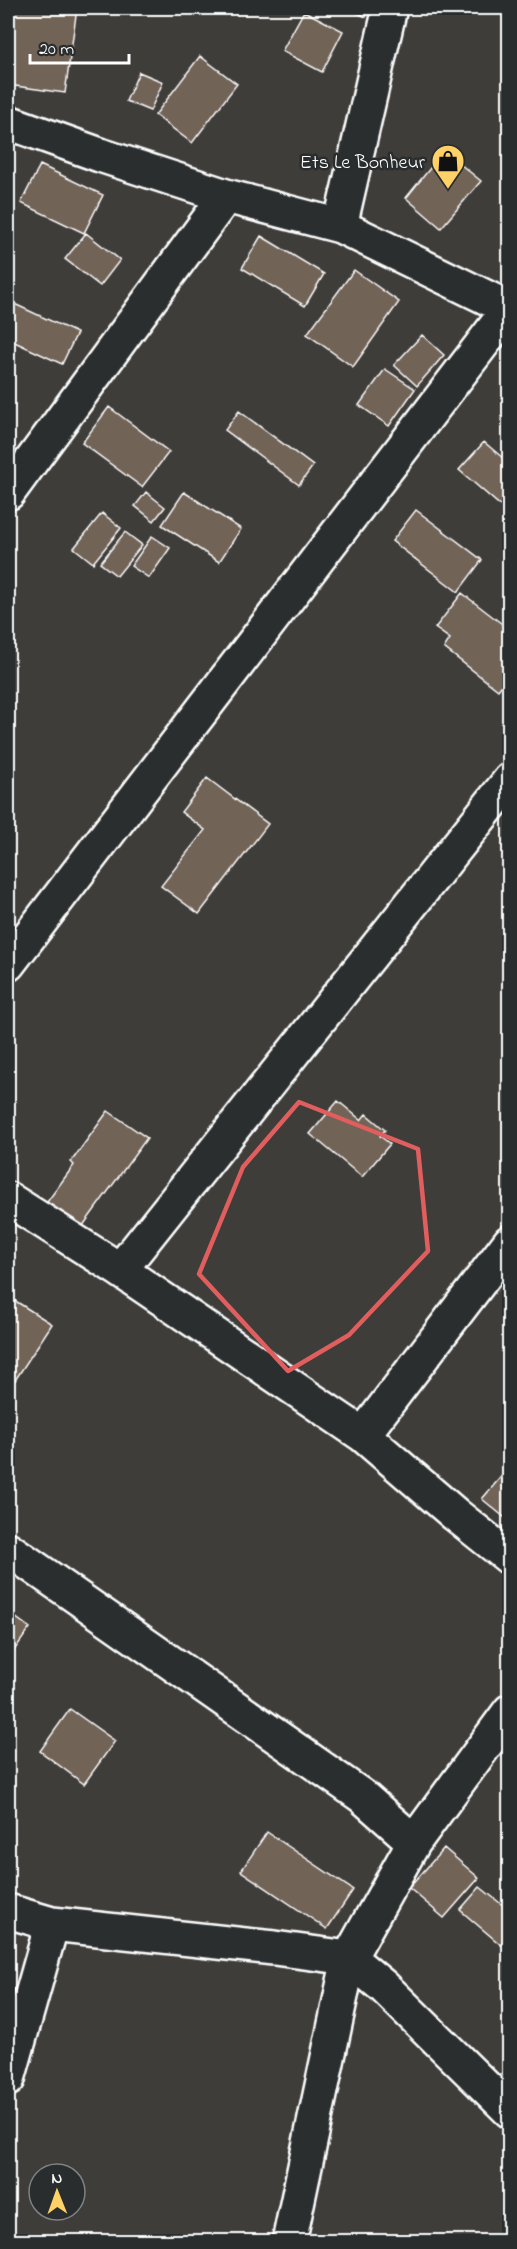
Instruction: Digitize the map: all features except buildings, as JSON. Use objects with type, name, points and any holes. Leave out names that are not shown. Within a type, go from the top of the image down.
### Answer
[{"type":"street","points":[[340,226],[390,8]]},
{"type":"street","points":[[8,122],[226,196],[340,226],[509,309],[8,964]]},
{"type":"street","points":[[8,493],[226,196]]},
{"type":"street","points":[[120,1270],[510,780]]},
{"type":"street","points":[[8,1199],[120,1270],[363,1435],[510,1558]]},
{"type":"street","points":[[363,1435],[510,1242]]},
{"type":"street","points":[[8,1550],[362,1796],[414,1842]]},
{"type":"street","points":[[289,2241],[349,1958],[414,1842],[510,1711]]},
{"type":"street","points":[[8,1911],[52,1924],[349,1958],[384,1987],[510,2111]]},
{"type":"street","points":[[8,2079],[52,1924]]},
{"type":"highlighted area","points":[[299,1102],[418,1149],[428,1251],[349,1335],[288,1371],[199,1274],[243,1167]]},
{"type":"place","name":"Ets Le Bonheur","points":[[448,190]]}]
